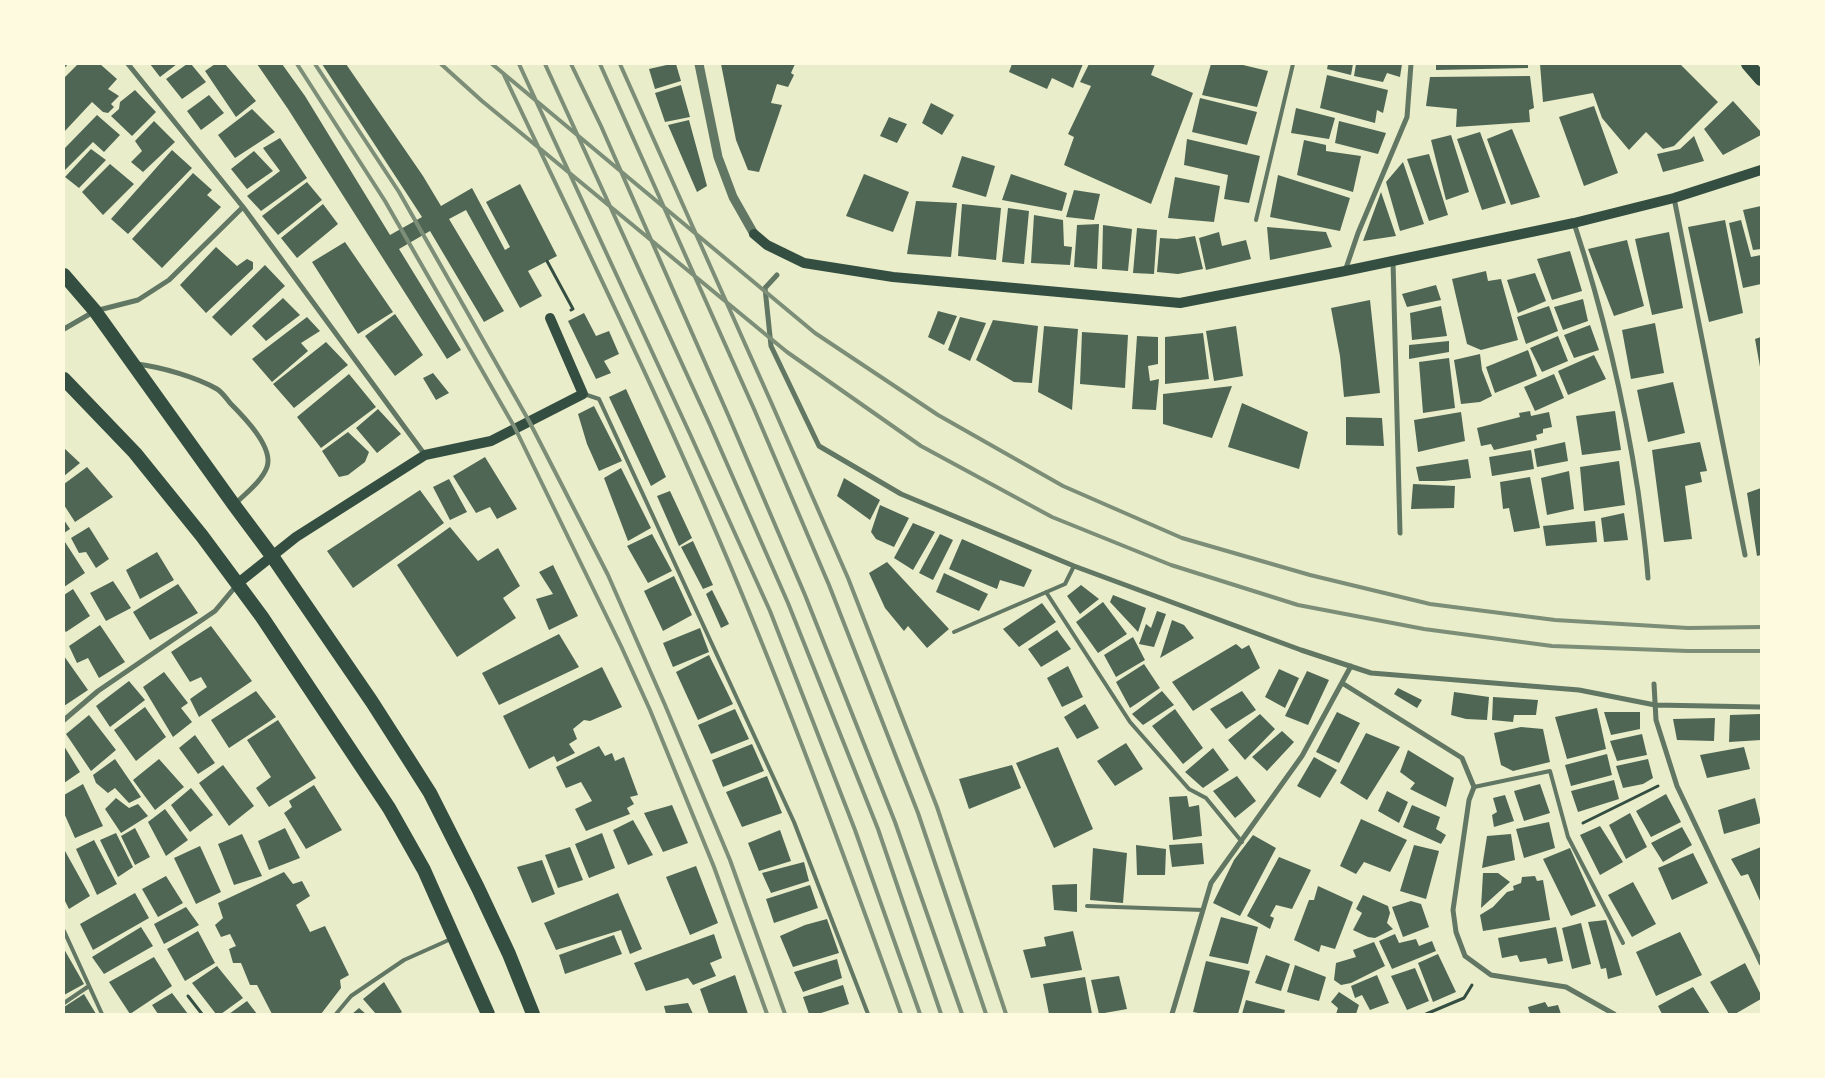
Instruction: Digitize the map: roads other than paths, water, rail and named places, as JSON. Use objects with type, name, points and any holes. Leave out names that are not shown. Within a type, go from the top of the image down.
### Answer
[{"type":"highway","points":[[1748,64],[1761,79]]},
{"type":"highway","points":[[64,275],[95,311],[272,556],[372,702],[430,793],[482,896],[534,1014]]},
{"type":"highway","points":[[64,379],[135,453],[165,489],[262,617],[389,808],[424,870],[456,938],[488,1014]]},
{"type":"main road","points":[[754,234],[767,245],[804,262],[883,275],[1180,303],[1574,223],[1674,198],[1761,170]]},
{"type":"main road","points":[[237,584],[296,537],[425,455],[491,441],[583,394],[550,318]]},
{"type":"street","points":[[128,64],[243,207],[425,455]]},
{"type":"street","points":[[699,64],[718,157],[733,197],[754,234]]},
{"type":"street","points":[[1345,271],[1358,233],[1407,117],[1411,64]]},
{"type":"street","points":[[1674,198],[1745,555]]},
{"type":"street","points":[[64,329],[95,311],[138,300],[169,280],[243,207]]},
{"type":"street","points":[[1574,223],[1607,334],[1629,433],[1648,578]]},
{"type":"street","points":[[1393,260],[1400,533]]},
{"type":"street","points":[[777,275],[765,288],[771,346],[819,446],[901,494],[1074,566],[1371,673],[1579,690],[1655,705],[1761,707]]},
{"type":"street","points":[[134,364],[155,366],[218,390],[249,423],[263,444],[268,465],[261,478],[234,505]]},
{"type":"street","points":[[64,720],[98,691],[215,611],[237,584]]},
{"type":"street","points":[[1172,1014],[1211,883],[1302,756],[1352,666]]},
{"type":"street","points":[[1342,683],[1462,758],[1474,787],[1469,800],[1453,910],[1456,932],[1465,956],[1491,975],[1566,987],[1614,1014]]},
{"type":"street","points":[[1654,684],[1656,720],[1675,778],[1761,963]]},
{"type":"lane","points":[[1256,220],[1294,64]]},
{"type":"lane","points":[[583,394],[599,399],[794,822],[868,1014]]},
{"type":"lane","points":[[954,632],[1065,584],[1074,566]]},
{"type":"lane","points":[[1046,592],[1130,722],[1189,789],[1206,798],[1242,842]]},
{"type":"lane","points":[[1474,787],[1550,771],[1566,831],[1623,942]]},
{"type":"lane","points":[[1087,906],[1203,910]]},
{"type":"lane","points":[[64,931],[102,1014]]},
{"type":"lane","points":[[336,1014],[351,996],[404,960],[456,938]]},
{"type":"lane","points":[[64,1003],[89,986]]},
{"type":"railway","points":[[297,64],[385,201],[515,428],[650,710],[714,867],[767,1014]]},
{"type":"railway","points":[[315,64],[399,192],[529,421],[608,575],[730,860],[785,1014]]},
{"type":"railway","points":[[441,64],[482,101],[787,352],[921,446],[1052,517],[1171,565],[1298,605],[1424,629],[1552,646],[1688,651],[1761,651]]},
{"type":"railway","points":[[492,64],[815,333],[938,415],[1063,486],[1182,538],[1310,575],[1430,604],[1555,620],[1688,628],[1761,627]]},
{"type":"railway","points":[[519,64],[770,611],[855,830],[920,1014]]},
{"type":"railway","points":[[545,64],[710,425],[788,603],[878,829],[941,1014]]},
{"type":"railway","points":[[571,64],[601,126],[805,595],[895,822],[962,1014]]},
{"type":"railway","points":[[600,64],[754,409],[829,585],[918,813],[986,1014]]},
{"type":"railway","points":[[620,64],[848,578],[937,807],[1006,1014]]},
{"type":"railway","points":[[504,75],[633,346],[695,483],[773,670],[901,1014]]}]
